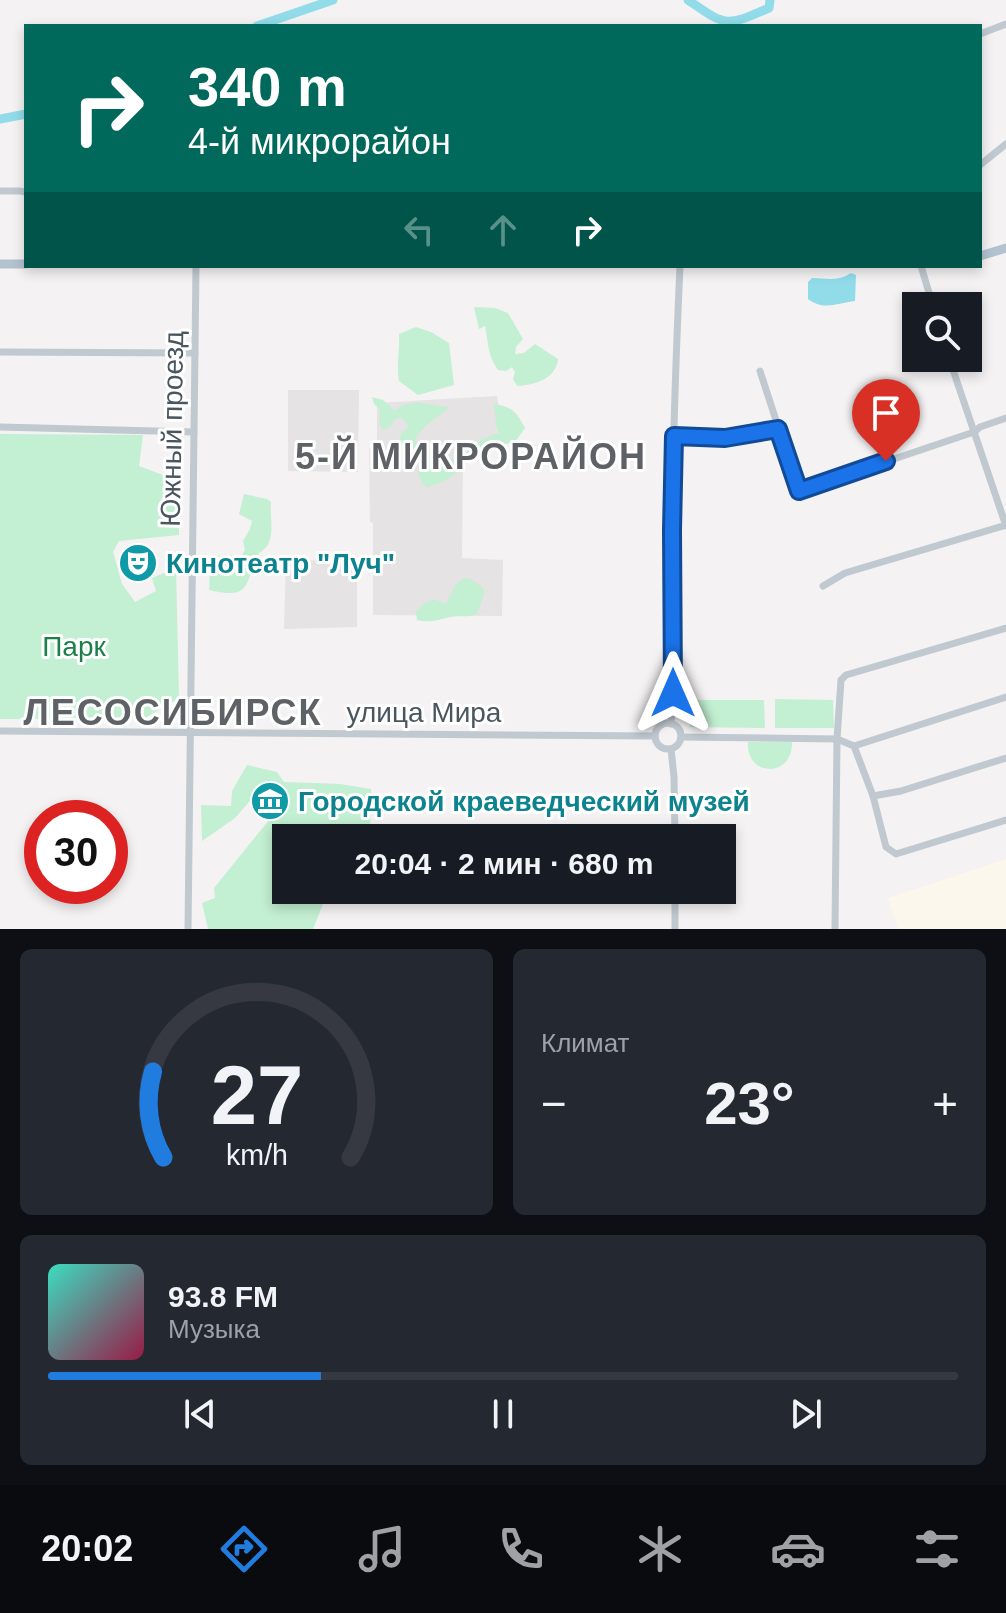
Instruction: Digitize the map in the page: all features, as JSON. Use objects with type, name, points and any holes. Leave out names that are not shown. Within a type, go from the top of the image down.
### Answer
[{"type":"main road","points":[[982,255],[1006,248]]},
{"type":"main road","points":[[0,264],[24,264]]},
{"type":"street","points":[[982,33],[1006,24]]},
{"type":"street","points":[[982,163],[1006,144]]},
{"type":"street","points":[[0,191],[24,192]]},
{"type":"street","name":"Южный проезд","points":[[188,929],[196,268]]},
{"type":"street","points":[[671,724],[672,530],[680,268]]},
{"type":"street","points":[[922,268],[929,292]]},
{"type":"street","points":[[0,352],[195,353]]},
{"type":"street","points":[[760,371],[799,491],[974,432],[1006,418]]},
{"type":"street","points":[[823,586],[845,573],[1006,525],[954,372]]},
{"type":"street","points":[[0,427],[194,432]]},
{"type":"street","points":[[674,436],[725,438],[778,429]]},
{"type":"street","points":[[835,929],[837,739],[841,680],[846,675],[1006,628]]},
{"type":"street","points":[[681,737],[837,739],[854,746],[1006,697]]},
{"type":"street","points":[[671,724],[679,729],[681,737],[678,745],[666,749],[659,746],[655,736],[660,726],[671,724]]},
{"type":"street","name":"улица Мира","points":[[0,731],[655,736]]},
{"type":"street","points":[[854,746],[873,796],[886,847],[896,854],[1006,820]]},
{"type":"street","points":[[671,749],[675,824]]},
{"type":"street","points":[[873,796],[901,791],[1006,758]]},
{"type":"street","points":[[675,904],[675,929]]},
{"type":"shaded area","points":[[288,390],[359,390],[358,472],[288,471]]},
{"type":"shaded area","points":[[497,396],[503,431],[463,453],[462,558],[503,560],[502,616],[373,615],[369,449],[377,445],[377,403]]},
{"type":"shaded area","points":[[286,560],[357,561],[357,627],[284,629]]},
{"type":"shaded area","points":[[1006,859],[1006,929],[898,929],[888,898]]},
{"type":"green space","points":[[474,307],[495,308],[508,313],[523,339],[516,347],[515,354],[524,353],[535,344],[558,359],[553,372],[537,382],[517,386],[512,367],[506,371],[498,370],[494,364],[485,326],[479,329]]},
{"type":"green space","points":[[416,327],[449,343],[454,385],[418,395],[399,381],[399,334]]},
{"type":"green space","points":[[372,397],[383,400],[395,411],[414,403],[449,407],[417,436],[415,441],[421,447],[416,458],[399,449],[401,434],[409,426],[401,417],[384,430],[379,424],[380,410]]},
{"type":"green space","points":[[494,404],[509,408],[522,422],[525,428],[515,442],[471,451],[459,471],[427,488],[418,471],[424,456],[435,448],[455,461],[480,441],[499,433]]},
{"type":"green space","name":"Парк","points":[[0,434],[143,435],[139,466],[179,481],[179,535],[119,541],[113,552],[122,584],[135,602],[156,591],[152,578],[176,568],[179,698],[145,718],[0,719]]},
{"type":"green space","points":[[244,494],[271,502],[269,543],[259,553],[241,591],[223,593],[209,590],[213,556],[242,555],[245,550],[243,541],[252,521],[239,514]]},
{"type":"green space","points":[[464,578],[471,579],[484,589],[477,614],[434,621],[417,620],[416,612],[427,602],[437,600],[446,604],[455,585]]},
{"type":"green space","points":[[775,699],[833,700],[834,728],[775,728]]},
{"type":"green space","points":[[690,700],[764,700],[765,728],[690,727]]},
{"type":"green space","points":[[748,742],[792,742],[785,762],[770,769],[754,762],[749,754]]},
{"type":"green space","points":[[247,765],[277,772],[284,782],[340,784],[371,789],[370,824],[272,824],[272,904],[323,904],[313,929],[208,929],[202,903],[215,898],[214,888],[282,804],[263,786],[235,818],[202,841],[201,805],[231,806],[232,791]]},
{"type":"water","points":[[851,273],[856,275],[855,301],[820,305],[808,299],[808,282],[812,278],[836,279]]},
{"type":"waterway","points":[[263,24],[333,0]]},
{"type":"waterway","points":[[688,0],[727,21],[743,19],[769,8],[770,0]]},
{"type":"waterway","points":[[0,119],[24,114]]},
{"type":"place","name":"Кинотеатр \"Луч\"","points":[[138,563]]},
{"type":"place","name":"Городской краеведческий музей","points":[[270,801]]},
{"type":"district","name":"5-Й МИКРОРАЙОН","points":[[471,456]]},
{"type":"district","name":"ЛЕСОСИБИРСК","points":[[173,712]]},
{"type":"route","points":[[673,693],[674,436],[725,438],[778,429],[799,491],[886,461]]}]
